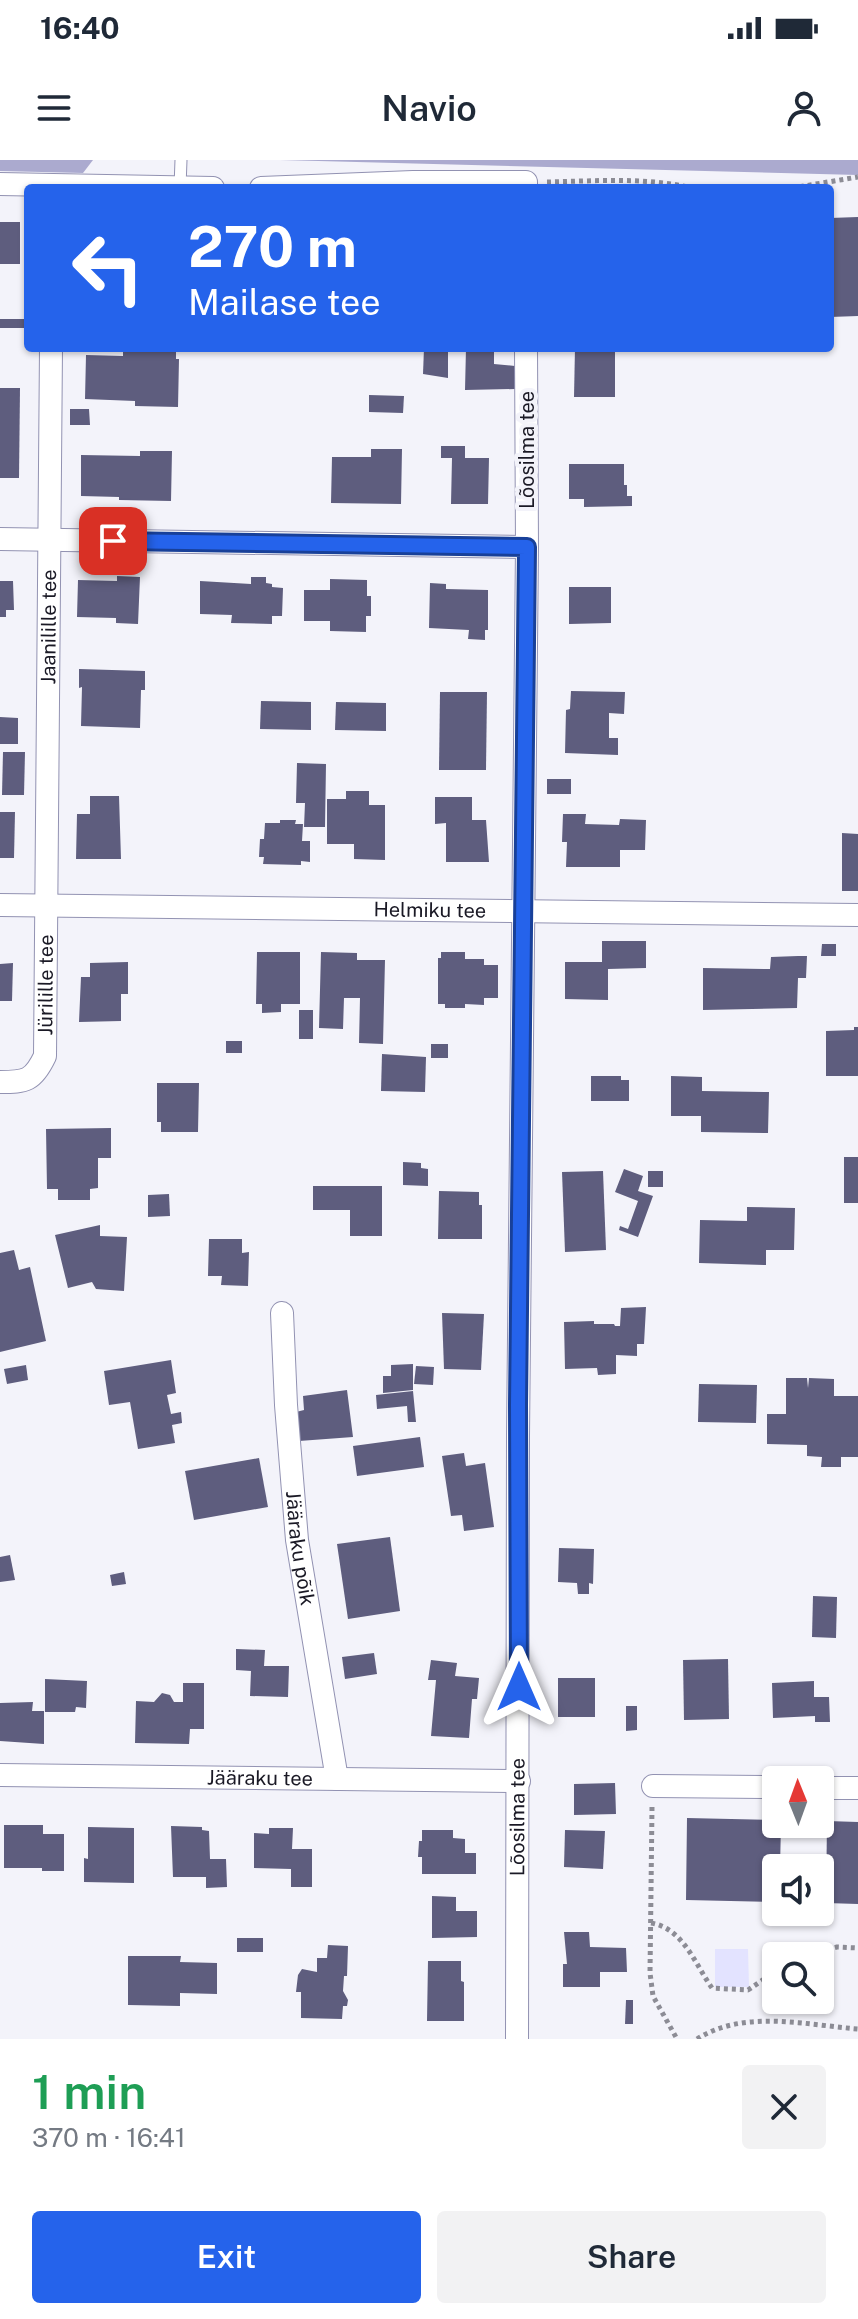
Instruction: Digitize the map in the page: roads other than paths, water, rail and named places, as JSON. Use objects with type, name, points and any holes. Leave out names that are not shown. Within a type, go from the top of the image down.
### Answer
[{"type":"street","points":[[67,184],[182,169],[206,184]]},
{"type":"street","points":[[0,184],[24,185]]},
{"type":"street","points":[[362,184],[488,184]]},
{"type":"street","name":"Jaanilille tee","points":[[46,906],[51,352]]},
{"type":"street","name":"Lõosilma tee","points":[[517,2039],[526,352]]},
{"type":"street","points":[[0,539],[527,547]]},
{"type":"street","name":"Helmiku tee","points":[[0,905],[858,915]]},
{"type":"street","name":"Jürilille tee","points":[[0,1082],[23,1082],[37,1073],[45,1056],[46,906]]},
{"type":"street","name":"Jääraku põik","points":[[282,1313],[297,1540],[337,1779]]},
{"type":"street","name":"Jääraku tee","points":[[0,1775],[519,1781]]},
{"type":"street","points":[[653,1786],[762,1787]]},
{"type":"street","points":[[834,1788],[858,1788]]}]
